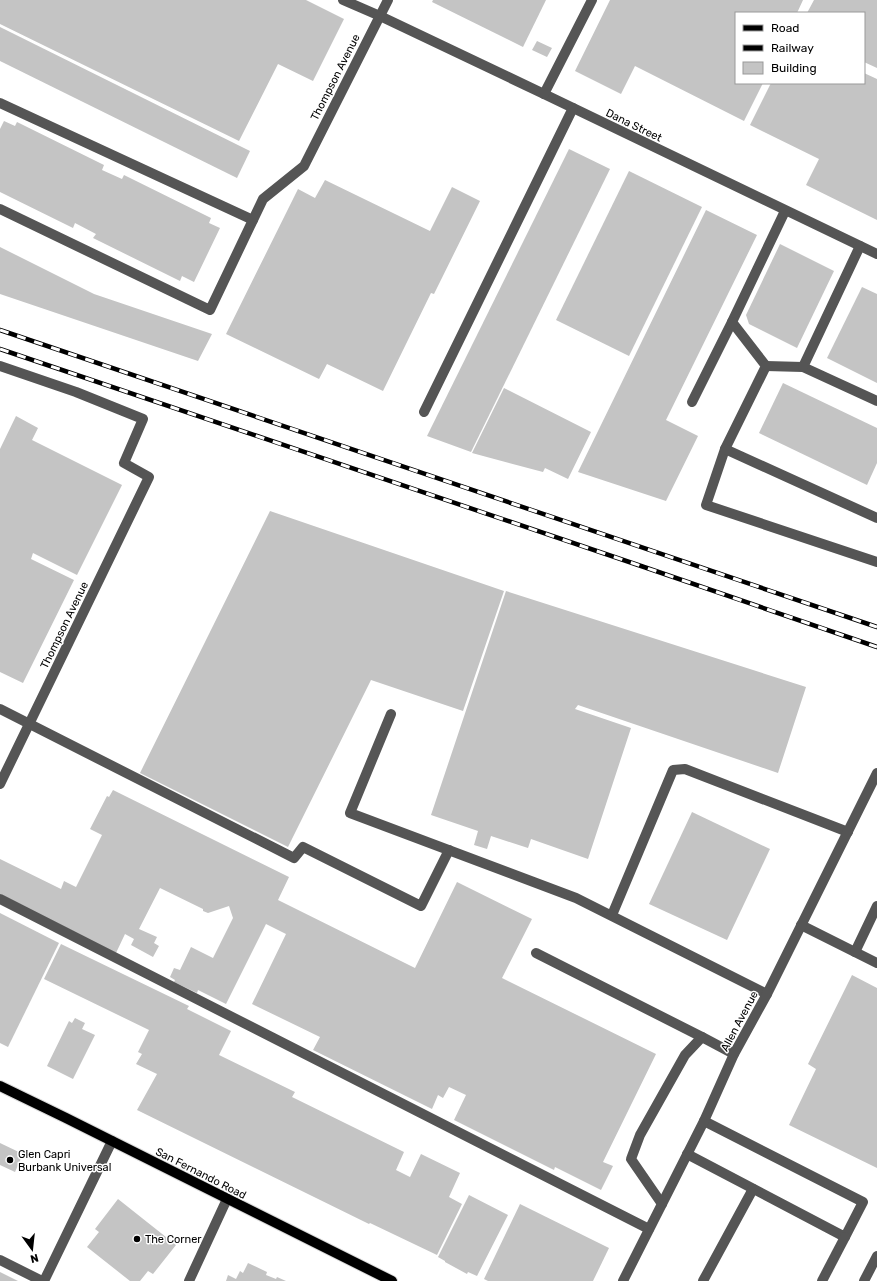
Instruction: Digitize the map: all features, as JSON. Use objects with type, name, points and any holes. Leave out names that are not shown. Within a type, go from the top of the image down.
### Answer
[{"type":"main road","name":"San Fernando Road","points":[[0,1086],[392,1281]]},
{"type":"street","name":"Dana Street","points":[[343,0],[544,94],[877,254]]},
{"type":"street","name":"Thompson Avenue","points":[[253,220],[264,198],[304,166],[388,0]]},
{"type":"street","points":[[544,94],[592,0]]},
{"type":"street","points":[[0,103],[253,220],[210,310],[0,209]]},
{"type":"street","points":[[424,412],[573,108]]},
{"type":"street","points":[[692,402],[785,211]]},
{"type":"street","points":[[803,367],[860,246]]},
{"type":"street","points":[[732,322],[766,366]]},
{"type":"street","name":"Thompson Avenue","points":[[0,366],[76,392],[143,419],[124,463],[149,477],[0,784]]},
{"type":"street","points":[[766,366],[803,367],[877,401]]},
{"type":"street","points":[[766,366],[725,449],[706,505],[877,562]]},
{"type":"street","points":[[725,449],[877,518]]},
{"type":"street","points":[[0,709],[294,858],[302,847],[421,906],[450,850]]},
{"type":"street","points":[[391,714],[350,813],[576,898],[767,994]]},
{"type":"street","points":[[612,916],[673,770],[685,769],[848,832]]},
{"type":"street","name":"Allen Avenue","points":[[623,1281],[704,1121],[734,1054],[767,994],[877,773]]},
{"type":"street","points":[[0,899],[649,1229]]},
{"type":"street","points":[[855,952],[877,906]]},
{"type":"street","points":[[801,925],[877,963]]},
{"type":"street","points":[[536,953],[734,1054]]},
{"type":"street","points":[[662,1204],[631,1160],[640,1135],[684,1055],[702,1037]]},
{"type":"street","points":[[704,1121],[863,1202],[822,1281]]},
{"type":"street","points":[[0,1260],[43,1281],[112,1141]]},
{"type":"street","points":[[687,1154],[845,1237]]},
{"type":"street","points":[[704,1281],[753,1189]]},
{"type":"street","points":[[189,1281],[227,1199]]},
{"type":"street","points":[[864,1281],[877,1256]]},
{"type":"building","points":[[0,0],[306,0],[344,19],[313,81],[278,64],[239,141],[0,24]]},
{"type":"building","points":[[433,0],[546,0],[523,47],[432,2]]},
{"type":"building","points":[[610,0],[803,0],[797,12],[735,12],[735,84],[762,84],[744,121],[635,66],[621,94],[575,71]]},
{"type":"building","points":[[814,0],[877,0],[877,68],[865,62],[865,12],[808,12]]},
{"type":"building","points":[[0,27],[250,151],[237,178],[0,61]]},
{"type":"building","points":[[537,41],[552,48],[547,57],[532,50]]},
{"type":"building","points":[[865,73],[877,79],[877,220],[806,185],[819,159],[750,125],[770,84],[865,84]]},
{"type":"building","points":[[4,121],[15,126],[17,122],[104,165],[102,170],[122,179],[124,175],[211,218],[209,223],[220,228],[194,282],[182,276],[180,281],[93,238],[96,234],[75,223],[73,228],[0,192],[0,129]]},
{"type":"building","points":[[569,149],[610,169],[471,452],[427,436]]},
{"type":"building","points":[[629,171],[702,207],[629,356],[556,320]]},
{"type":"building","points":[[325,180],[430,231],[452,187],[480,201],[434,294],[431,293],[383,391],[327,364],[319,379],[226,334],[298,189],[315,198]]},
{"type":"building","points":[[706,210],[757,235],[666,420],[698,436],[666,501],[578,472]]},
{"type":"building","points":[[780,244],[834,271],[797,348],[749,324],[746,315]]},
{"type":"building","points":[[0,247],[94,294],[212,334],[198,361],[0,294]]},
{"type":"building","points":[[862,287],[877,294],[877,383],[827,358]]},
{"type":"building","points":[[783,383],[877,428],[877,463],[867,485],[759,433]]},
{"type":"building","points":[[504,388],[591,432],[568,479],[545,468],[543,472],[472,453]]},
{"type":"building","points":[[16,416],[38,428],[32,440],[122,485],[77,575],[33,553],[31,559],[74,580],[23,683],[0,672],[0,449]]},
{"type":"building","points":[[270,511],[504,591],[463,711],[371,680],[288,847],[140,773]]},
{"type":"building","points":[[506,591],[806,687],[778,773],[578,705],[575,709],[631,728],[588,859],[531,839],[528,848],[491,836],[487,849],[474,845],[478,831],[431,815]]},
{"type":"building","points":[[113,790],[289,877],[278,900],[415,968],[457,882],[532,919],[502,978],[656,1054],[603,1162],[613,1166],[601,1190],[555,1167],[554,1170],[454,1120],[466,1095],[449,1087],[443,1098],[438,1095],[432,1109],[313,1050],[320,1037],[252,1004],[286,934],[266,924],[226,1004],[198,990],[197,993],[174,982],[175,980],[170,977],[174,968],[180,970],[191,947],[213,958],[233,918],[229,906],[208,913],[203,911],[203,909],[160,888],[139,929],[157,937],[154,943],[159,946],[153,957],[131,945],[134,939],[125,934],[116,953],[0,894],[0,859],[61,889],[64,881],[76,887],[102,835],[90,829],[107,796],[109,797]]},
{"type":"building","points":[[692,812],[770,849],[727,940],[649,904]]},
{"type":"building","points":[[0,913],[59,943],[8,1047],[0,1043]]},
{"type":"building","points":[[61,944],[189,1006],[187,1009],[231,1031],[219,1055],[295,1092],[292,1097],[404,1152],[396,1170],[410,1177],[421,1154],[460,1173],[449,1197],[462,1204],[437,1255],[370,1223],[369,1224],[137,1110],[157,1074],[136,1064],[142,1054],[138,1052],[149,1030],[44,979]]},
{"type":"building","points":[[852,975],[877,988],[877,1168],[789,1125],[816,1069],[808,1064]]},
{"type":"building","points":[[75,1018],[85,1023],[82,1029],[95,1035],[73,1079],[47,1066],[69,1021],[72,1023]]},
{"type":"building","name":"Glen Capri Burbank Universal","points":[[0,1143],[23,1154],[15,1172],[0,1165]]},
{"type":"building","points":[[469,1195],[508,1215],[477,1276],[468,1272],[467,1274],[438,1257]]},
{"type":"building","points":[[118,1199],[176,1245],[153,1274],[148,1271],[140,1281],[130,1281],[87,1247],[99,1232],[95,1229]]},
{"type":"building","points":[[520,1204],[609,1248],[593,1281],[488,1281],[484,1279]]},
{"type":"building","points":[[248,1263],[267,1272],[266,1275],[276,1279],[277,1277],[286,1281],[226,1281],[228,1275],[236,1279],[240,1271],[243,1273]]},
{"type":"building","points":[[0,1272],[18,1281],[0,1281]]},
{"type":"railway","points":[[0,330],[877,627]]},
{"type":"railway","points":[[0,349],[877,647]]},
{"type":"place","name":"Glen Capri Burbank Universal","points":[[10,1160]]},
{"type":"place","name":"The Corner","points":[[137,1239]]}]
